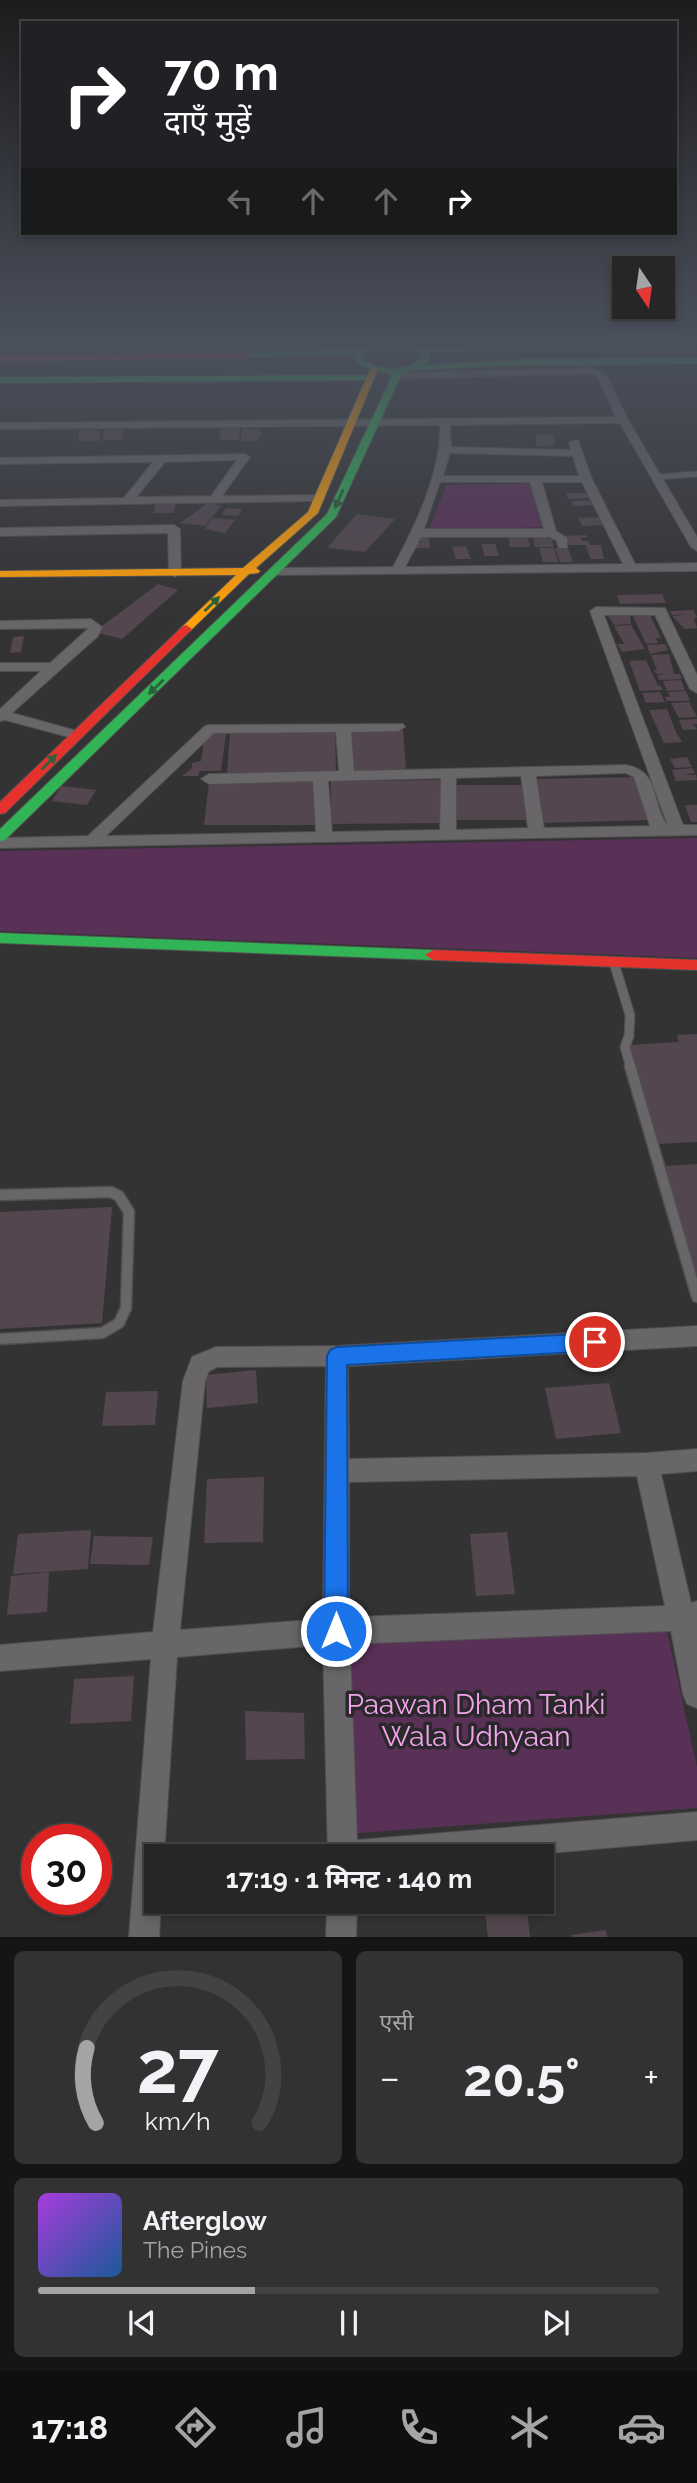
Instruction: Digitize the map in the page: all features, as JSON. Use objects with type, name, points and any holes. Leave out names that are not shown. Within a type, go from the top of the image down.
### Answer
[{"type":"street","points":[[0,810],[246,571],[313,513],[348,429]]},
{"type":"street","points":[[0,837],[332,515],[370,429]]},
{"type":"street","points":[[397,571],[417,533],[446,450],[445,429]]},
{"type":"street","points":[[629,429],[697,547]]},
{"type":"street","points":[[573,440],[586,479],[631,569]]},
{"type":"street","points":[[446,450],[579,453]]},
{"type":"street","points":[[0,461],[245,457],[215,498]]},
{"type":"street","points":[[128,500],[161,459]]},
{"type":"street","points":[[435,479],[586,479]]},
{"type":"street","points":[[535,479],[551,534]]},
{"type":"street","points":[[0,503],[319,498]]},
{"type":"street","points":[[0,532],[174,529],[175,573]]},
{"type":"street","points":[[417,533],[551,534],[561,538],[563,545]]},
{"type":"street","points":[[0,575],[697,567]]},
{"type":"street","points":[[668,830],[596,611],[660,611],[697,688]]},
{"type":"street","points":[[0,625],[91,623],[96,627],[93,633],[1,716]]},
{"type":"street","points":[[0,667],[53,667]]},
{"type":"street","points":[[1,716],[76,735]]},
{"type":"street","points":[[344,727],[347,775]]},
{"type":"street","points":[[92,841],[210,729],[398,727]]},
{"type":"street","points":[[528,771],[537,833]]},
{"type":"street","points":[[209,779],[636,771],[668,830]]},
{"type":"street","points":[[448,835],[449,773]]},
{"type":"street","points":[[320,778],[324,837]]},
{"type":"street","points":[[0,843],[697,830]]},
{"type":"street","points":[[0,938],[697,965]]},
{"type":"street","points":[[144,1937],[165,1644],[194,1381],[200,1364],[216,1357],[337,1356],[697,1336]]},
{"type":"street","points":[[337,1356],[336,1631],[343,1844]]},
{"type":"street","points":[[336,1471],[647,1464],[697,1460]]},
{"type":"street","points":[[647,1464],[689,1616],[697,1694]]},
{"type":"street","points":[[0,1658],[336,1631],[689,1616]]},
{"type":"street","points":[[485,1844],[697,1826]]},
{"type":"street","points":[[341,1937],[342,1914]]},
{"type":"lane","points":[[657,477],[697,474]]},
{"type":"lane","points":[[614,963],[631,1017],[631,1034],[625,1047],[697,1297]]},
{"type":"lane","points":[[0,1195],[111,1192],[119,1196],[129,1212],[126,1308],[119,1322],[102,1332],[0,1339]]},
{"type":"green space","points":[[534,483],[546,527],[429,530],[446,485]]},
{"type":"green space","points":[[697,838],[697,958],[0,931],[0,851]]},
{"type":"green space","name":"Paawan Dham Tanki Wala Udhyaan","points":[[662,1609],[697,1767],[697,1808],[345,1834],[341,1621]]},
{"type":"building","points":[[80,429],[100,431],[99,441],[78,441]]},
{"type":"building","points":[[105,429],[124,429],[122,440],[103,440]]},
{"type":"building","points":[[221,429],[240,429],[239,440],[219,440]]},
{"type":"building","points":[[242,429],[263,431],[257,441],[241,441]]},
{"type":"building","points":[[535,435],[554,435],[555,445],[537,447]]},
{"type":"building","points":[[566,493],[589,493],[592,498],[568,499]]},
{"type":"building","points":[[594,500],[596,505],[573,506],[571,501]]},
{"type":"building","points":[[156,503],[176,503],[174,513],[153,513]]},
{"type":"building","points":[[208,503],[221,506],[205,526],[180,523]]},
{"type":"building","points":[[226,508],[242,509],[238,516],[222,515]]},
{"type":"building","points":[[357,514],[395,519],[365,552],[327,548]]},
{"type":"building","points":[[600,517],[605,525],[582,526],[578,518]]},
{"type":"building","points":[[212,518],[235,520],[225,533],[205,529]]},
{"type":"building","points":[[508,536],[527,536],[530,547],[510,547]]},
{"type":"building","points":[[533,536],[552,539],[554,547],[535,547]]},
{"type":"building","points":[[562,536],[588,537],[580,538],[582,541],[588,541],[590,545],[601,545],[604,559],[590,559],[586,545],[567,545]]},
{"type":"building","points":[[420,538],[429,538],[430,548],[414,548],[414,543],[421,543]]},
{"type":"building","points":[[481,544],[495,544],[499,556],[485,556]]},
{"type":"building","points":[[466,546],[471,559],[456,559],[452,547]]},
{"type":"building","points":[[539,548],[554,548],[558,562],[543,562]]},
{"type":"building","points":[[555,548],[568,548],[573,562],[560,562]]},
{"type":"building","points":[[158,584],[178,590],[122,639],[94,632]]},
{"type":"building","points":[[662,594],[666,603],[620,604],[617,595]]},
{"type":"building","points":[[693,610],[697,617],[694,619],[697,628],[685,629],[672,616],[693,614],[672,615],[670,611]]},
{"type":"building","points":[[630,615],[631,624],[614,625],[608,616]]},
{"type":"building","points":[[650,615],[661,638],[656,638],[658,643],[646,644],[633,616]]},
{"type":"building","points":[[631,625],[645,649],[622,652],[617,644],[624,644],[614,626]]},
{"type":"building","points":[[24,636],[21,652],[10,653],[13,637]]},
{"type":"building","points":[[665,644],[668,650],[650,654],[647,645]]},
{"type":"building","points":[[669,654],[674,674],[680,674],[682,679],[659,680],[657,675],[667,674],[656,674],[651,655]]},
{"type":"building","points":[[646,660],[658,686],[663,690],[640,691],[629,661]]},
{"type":"building","points":[[681,680],[685,690],[667,691],[663,681]]},
{"type":"building","points":[[686,691],[690,701],[667,701],[665,697],[670,697],[668,692]]},
{"type":"building","points":[[660,692],[665,702],[646,703],[642,693]]},
{"type":"building","points":[[689,702],[697,717],[679,718],[671,703]]},
{"type":"building","points":[[667,709],[682,742],[664,743],[649,710]]},
{"type":"building","points":[[697,719],[697,724],[693,724],[697,729],[683,730],[679,720]]},
{"type":"building","points":[[403,728],[406,769],[353,771],[350,729]]},
{"type":"building","points":[[335,730],[336,771],[227,773],[230,731]]},
{"type":"building","points":[[205,734],[226,734],[221,771],[200,771],[198,776],[182,776],[192,768],[192,763],[201,761]]},
{"type":"building","points":[[687,757],[692,767],[675,768],[670,759]]},
{"type":"building","points":[[692,768],[695,773],[683,775],[696,775],[697,780],[676,781],[672,770]]},
{"type":"building","points":[[639,777],[653,820],[540,823],[530,779]]},
{"type":"building","points":[[441,780],[445,823],[330,824],[331,781]]},
{"type":"building","points":[[209,782],[316,782],[315,825],[204,825]]},
{"type":"building","points":[[452,785],[522,785],[527,820],[455,820]]},
{"type":"building","points":[[61,786],[96,790],[87,805],[52,801]]},
{"type":"building","points":[[685,805],[697,805],[697,822],[691,822]]},
{"type":"building","points":[[697,1034],[697,1142],[657,1144],[629,1045],[679,1042],[677,1035]]},
{"type":"building","points":[[697,1164],[697,1280],[664,1166]]},
{"type":"building","points":[[112,1207],[102,1323],[0,1329],[0,1212]]},
{"type":"building","points":[[256,1370],[258,1403],[207,1408],[206,1375]]},
{"type":"building","points":[[609,1383],[621,1433],[556,1439],[545,1388]]},
{"type":"building","points":[[158,1391],[155,1425],[102,1426],[106,1392]]},
{"type":"building","points":[[264,1477],[263,1542],[204,1543],[207,1479]]},
{"type":"building","points":[[91,1530],[88,1569],[13,1574],[18,1534]]},
{"type":"building","points":[[507,1532],[515,1594],[476,1596],[470,1534]]},
{"type":"building","points":[[94,1536],[153,1537],[149,1565],[90,1564]]},
{"type":"building","points":[[49,1572],[47,1612],[7,1615],[11,1576]]},
{"type":"building","points":[[134,1676],[131,1721],[70,1724],[74,1679]]},
{"type":"building","points":[[245,1711],[304,1713],[305,1759],[246,1760]]},
{"type":"building","points":[[485,1914],[527,1914],[530,1937],[488,1937]]},
{"type":"building","points":[[606,1930],[607,1937],[571,1935]]},
{"type":"traffic: fast","points":[[0,837],[332,515],[372,429]]},
{"type":"traffic: fast","points":[[0,938],[433,955]]},
{"type":"traffic: slow","points":[[186,629],[246,571],[313,513],[348,429]]},
{"type":"traffic: slow","points":[[0,574],[254,571]]},
{"type":"traffic: jam","points":[[0,810],[186,629]]},
{"type":"traffic: jam","points":[[433,955],[697,965]]},
{"type":"route","points":[[336,1631],[337,1356],[595,1342]]}]
